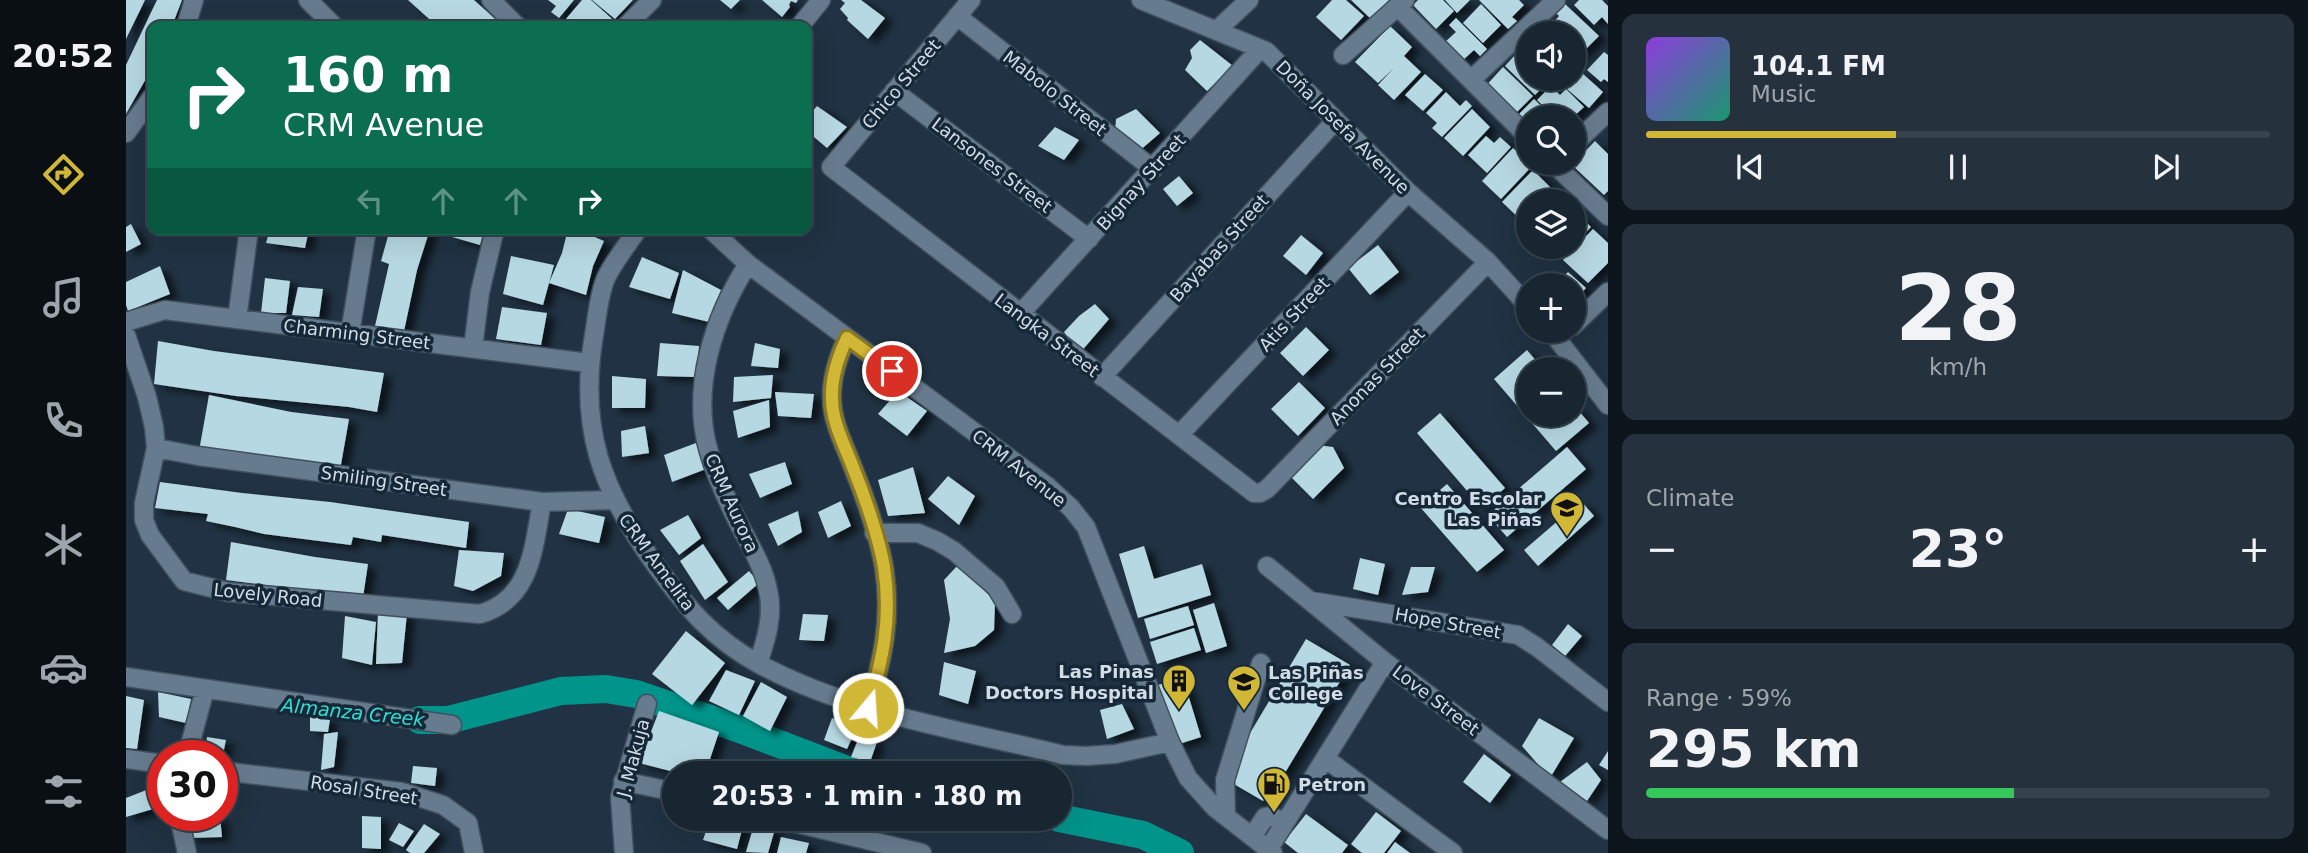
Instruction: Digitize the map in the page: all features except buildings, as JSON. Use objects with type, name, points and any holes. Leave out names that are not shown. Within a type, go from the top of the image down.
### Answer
[{"type":"street","points":[[188,21],[194,0]]},
{"type":"street","points":[[491,0],[512,21]]},
{"type":"street","points":[[631,21],[652,0]]},
{"type":"street","points":[[804,21],[821,0]]},
{"type":"street","name":"Chico Street","points":[[831,167],[971,0]]},
{"type":"street","name":"Doña Josefa Avenue","points":[[1141,0],[1266,51],[1408,192],[1488,262],[1516,293]]},
{"type":"street","points":[[1217,30],[1249,0]]},
{"type":"street","points":[[1471,80],[1556,0]]},
{"type":"street","points":[[310,21],[315,3]]},
{"type":"street","points":[[315,3],[330,21]]},
{"type":"street","points":[[1343,55],[1402,3],[1471,80],[1516,125]]},
{"type":"street","name":"Mabolo Street","points":[[957,16],[1153,169]]},
{"type":"street","name":"Bignay Street","points":[[1020,314],[1260,48]]},
{"type":"street","name":"Lansones Street","points":[[894,91],[1089,239]]},
{"type":"street","points":[[126,134],[147,104]]},
{"type":"street","points":[[1586,133],[1608,112]]},
{"type":"street","name":"Bayabas Street","points":[[1102,377],[1336,120]]},
{"type":"street","name":"Langka Street","points":[[831,167],[1254,493],[1267,489]]},
{"type":"street","points":[[1566,175],[1608,216]]},
{"type":"street","name":"Atis Street","points":[[1179,435],[1408,192]]},
{"type":"street","points":[[237,319],[248,235]]},
{"type":"street","points":[[350,333],[366,235]]},
{"type":"street","points":[[473,348],[480,292],[494,235]]},
{"type":"street","name":"CRM Amelita","points":[[634,235],[606,278],[589,363],[592,427],[598,461],[614,500],[632,533],[685,607],[726,644],[758,663],[795,682],[868,708],[1063,755],[1115,754],[1170,742]]},
{"type":"street","name":"CRM Avenue","points":[[717,235],[748,264],[1047,486],[1071,508],[1086,527],[1170,742],[1188,778],[1213,806],[1271,851]]},
{"type":"street","name":"Anonas Street","points":[[1267,489],[1488,262]]},
{"type":"street","name":"CRM Aurora","points":[[748,264],[718,320],[703,386],[703,414],[708,450],[718,477],[758,560],[769,591],[765,643],[758,663]]},
{"type":"street","points":[[1586,313],[1608,292]]},
{"type":"street","name":"Charming Street","points":[[126,322],[165,310],[589,363]]},
{"type":"street","name":"Lovely Road","points":[[126,335],[154,427],[156,448],[144,503],[144,520],[150,536],[184,581],[228,592],[480,614],[495,610],[510,600],[520,585],[530,561],[542,502]]},
{"type":"street","points":[[847,338],[836,366],[832,401],[883,564],[887,600],[886,635],[881,665],[868,708]]},
{"type":"street","points":[[1566,343],[1608,405]]},
{"type":"street","name":"Smiling Street","points":[[156,448],[198,456],[542,502],[614,500]]},
{"type":"street","points":[[874,533],[918,533],[945,546],[996,587],[1012,614]]},
{"type":"street","name":"Love Street","points":[[1267,566],[1385,662],[1608,830]]},
{"type":"street","name":"Hope Street","points":[[1308,601],[1518,635],[1608,702]]},
{"type":"street","points":[[1271,851],[1285,822],[1385,662]]},
{"type":"street","points":[[1226,816],[1225,780],[1261,663]]},
{"type":"street","points":[[126,677],[452,725]]},
{"type":"street","points":[[191,740],[205,689]]},
{"type":"street","name":"J. Makuja","points":[[624,853],[620,797],[647,705]]},
{"type":"street","points":[[126,759],[147,762]]},
{"type":"street","points":[[1326,759],[1454,853]]},
{"type":"street","name":"Rosal Street","points":[[238,773],[402,792],[443,804],[468,823],[474,853]]},
{"type":"street","points":[[623,781],[662,789]]},
{"type":"street","points":[[1252,837],[1265,817],[1270,816],[1285,822]]},
{"type":"street","points":[[182,831],[187,853]]},
{"type":"street","points":[[829,831],[922,853]]},
{"type":"waterway","name":"Almanza Creek","points":[[420,720],[448,720],[561,691],[606,689],[636,694],[824,761]]},
{"type":"waterway","name":"Almanza Creek","points":[[1072,821],[1143,835],[1180,853]]},
{"type":"place","name":"Centro Escolar Las Piñas","points":[[1567,538]]},
{"type":"place","name":"Las Pinas Doctors Hospital","points":[[1179,711]]},
{"type":"place","name":"Las Piñas College","points":[[1244,712]]},
{"type":"place","name":"Petron","points":[[1274,814]]},
{"type":"route","points":[[868,708],[881,665],[886,635],[887,600],[883,564],[832,401],[833,380],[847,338],[892,371]]}]
